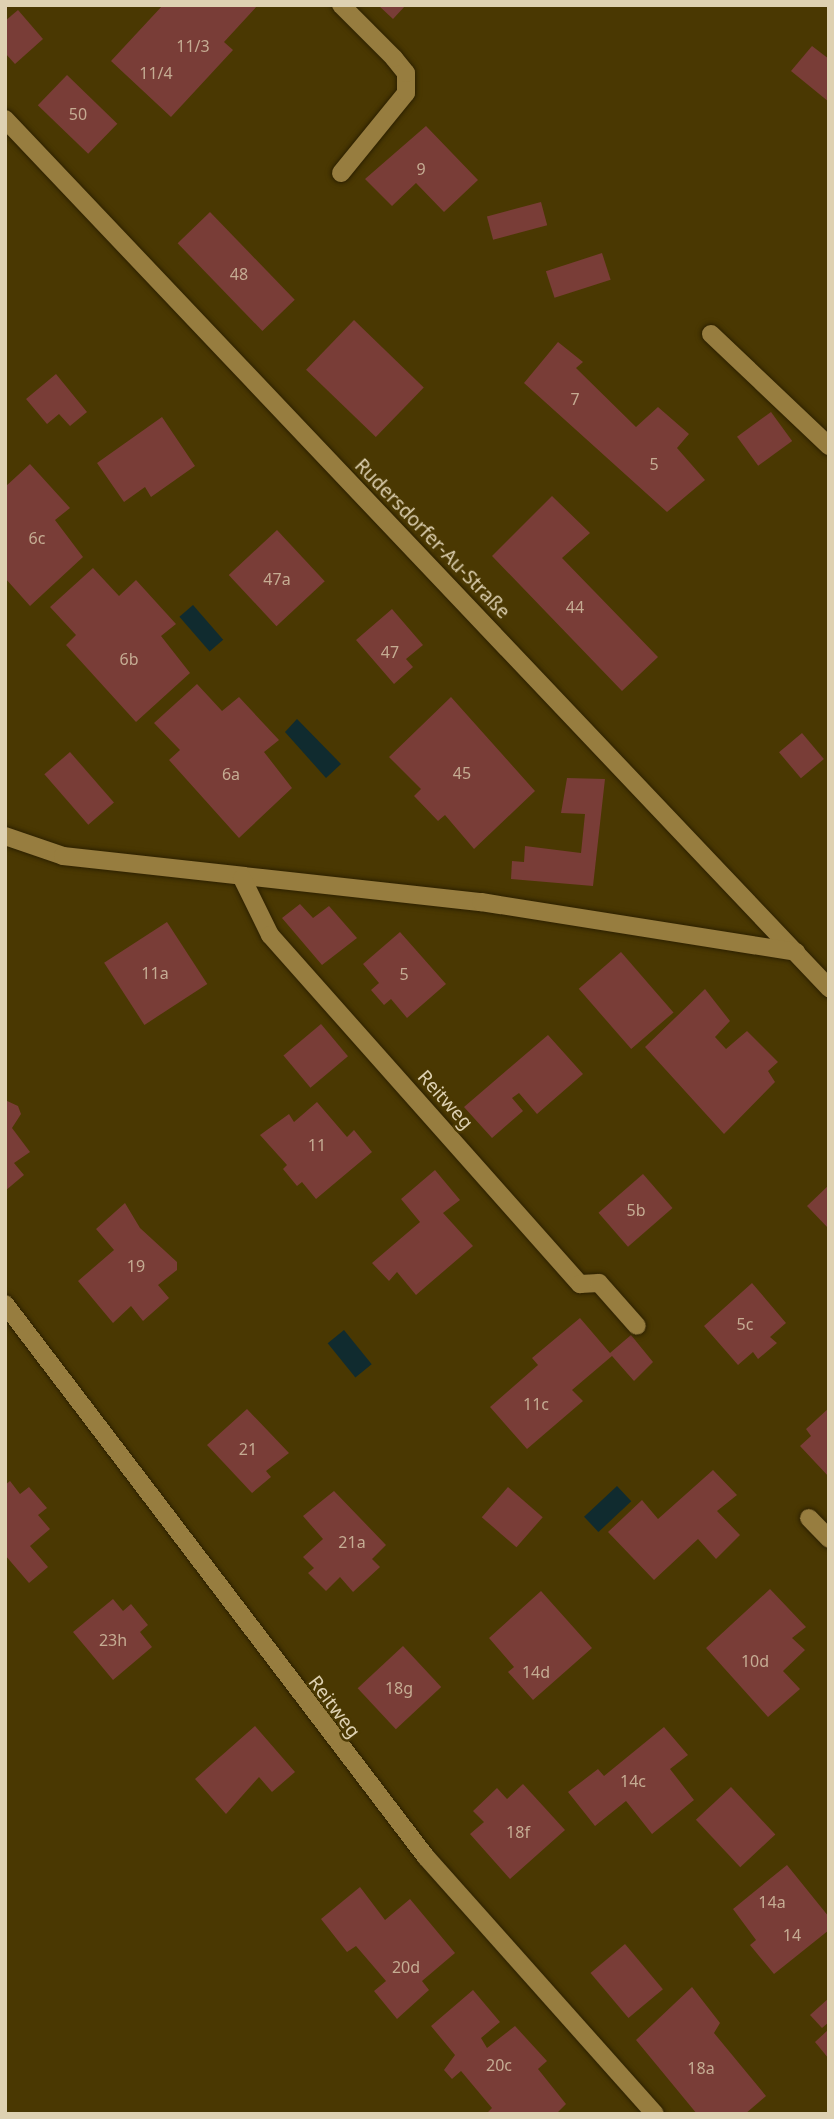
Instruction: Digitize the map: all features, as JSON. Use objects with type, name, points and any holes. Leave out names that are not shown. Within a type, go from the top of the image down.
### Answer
[{"type":"street","points":[[341,5],[406,73],[406,93],[341,173]]},
{"type":"street","name":"Rudersdorfer-Au-Straße","points":[[5,119],[829,988]]},
{"type":"street","points":[[711,334],[829,446]]},
{"type":"street","points":[[5,836],[63,856],[242,878],[481,902],[796,953]]},
{"type":"street","name":"Reitweg","points":[[242,878],[279,945],[580,1284],[599,1283],[637,1326]]},
{"type":"street","name":"Reitweg","points":[[5,1304],[425,1857],[655,2114]]},
{"type":"street","points":[[809,1518],[829,1539]]},
{"type":"water","points":[[193,605],[223,640],[210,652],[179,617]]},
{"type":"water","points":[[297,719],[341,764],[326,778],[285,732]]},
{"type":"water","points":[[344,1330],[372,1364],[355,1377],[328,1343]]},
{"type":"water","points":[[617,1486],[631,1501],[598,1532],[584,1517]]},
{"type":"building","points":[[163,5],[258,5],[224,42],[233,50],[171,117],[111,61]]},
{"type":"building","points":[[378,5],[406,5],[393,19]]},
{"type":"building","points":[[18,10],[43,39],[15,64],[5,53],[5,21]]},
{"type":"building","points":[[812,46],[829,59],[829,102],[791,71]]},
{"type":"building","points":[[67,75],[117,124],[88,154],[38,105]]},
{"type":"building","points":[[426,126],[478,180],[444,212],[416,183],[392,206],[365,179]]},
{"type":"building","points":[[541,202],[547,225],[493,240],[487,216]]},
{"type":"building","points":[[210,212],[295,300],[262,331],[178,243]]},
{"type":"building","points":[[602,253],[611,280],[555,298],[546,271]]},
{"type":"building","points":[[354,320],[424,387],[376,437],[306,370]]},
{"type":"building","points":[[558,342],[583,362],[576,368],[636,427],[658,407],[689,434],[677,448],[705,480],[667,512],[524,383]]},
{"type":"building","points":[[56,374],[87,412],[70,426],[59,414],[47,424],[26,399]]},
{"type":"building","points":[[771,412],[792,441],[758,466],[737,437]]},
{"type":"building","points":[[162,417],[195,466],[151,497],[145,487],[124,502],[97,463]]},
{"type":"building","points":[[30,464],[70,508],[55,520],[83,557],[30,606],[5,578],[5,487]]},
{"type":"building","points":[[552,496],[590,533],[562,558],[658,657],[622,691],[492,556]]},
{"type":"building","points":[[277,530],[325,581],[276,626],[229,575]]},
{"type":"building","points":[[93,568],[119,596],[136,580],[176,624],[161,636],[190,673],[136,722],[66,645],[76,635],[50,607]]},
{"type":"building","points":[[392,609],[423,645],[406,659],[413,667],[394,684],[356,640]]},
{"type":"building","points":[[197,684],[222,711],[239,697],[279,740],[264,752],[292,788],[239,838],[169,760],[180,750],[154,723]]},
{"type":"building","points":[[451,697],[535,791],[474,849],[445,815],[438,821],[414,796],[421,789],[389,757]]},
{"type":"building","points":[[802,733],[824,759],[801,778],[779,752]]},
{"type":"building","points":[[70,752],[114,803],[88,825],[44,774]]},
{"type":"building","points":[[567,778],[605,779],[593,886],[511,879],[512,861],[524,862],[525,846],[581,853],[585,814],[561,813]]},
{"type":"building","points":[[300,904],[313,918],[329,906],[357,938],[322,965],[282,918]]},
{"type":"building","points":[[167,922],[207,984],[144,1025],[104,963]]},
{"type":"building","points":[[400,932],[446,984],[407,1018],[391,999],[384,1005],[371,990],[379,983],[363,964]]},
{"type":"building","points":[[621,952],[673,1012],[631,1049],[579,989]]},
{"type":"building","points":[[705,989],[730,1021],[715,1037],[726,1049],[747,1031],[778,1062],[768,1071],[775,1082],[724,1134],[645,1047]]},
{"type":"building","points":[[321,1024],[348,1056],[310,1088],[283,1055]]},
{"type":"building","points":[[548,1035],[583,1074],[537,1114],[519,1093],[512,1098],[523,1111],[492,1138],[464,1107]]},
{"type":"building","points":[[5,1100],[18,1106],[21,1114],[12,1128],[30,1152],[14,1163],[24,1175],[5,1191]]},
{"type":"building","points":[[317,1102],[347,1137],[354,1130],[372,1152],[316,1199],[302,1182],[297,1186],[283,1169],[287,1165],[260,1135],[289,1114],[294,1122]]},
{"type":"building","points":[[435,1170],[460,1200],[443,1213],[473,1246],[416,1295],[397,1272],[389,1281],[372,1263],[420,1222],[401,1199]]},
{"type":"building","points":[[643,1174],[673,1208],[628,1247],[598,1213]]},
{"type":"building","points":[[829,1185],[829,1229],[807,1206]]},
{"type":"building","points":[[125,1203],[140,1228],[177,1262],[177,1270],[158,1285],[169,1298],[143,1321],[131,1306],[113,1323],[78,1281],[114,1250],[96,1229]]},
{"type":"building","points":[[752,1283],[786,1323],[770,1337],[777,1343],[758,1359],[753,1352],[738,1365],[704,1326]]},
{"type":"building","points":[[580,1318],[610,1353],[631,1335],[653,1362],[634,1381],[612,1356],[572,1390],[583,1401],[527,1449],[490,1407],[538,1365],[532,1358]]},
{"type":"building","points":[[829,1408],[829,1477],[800,1446],[811,1436],[806,1429]]},
{"type":"building","points":[[247,1409],[289,1453],[266,1471],[271,1477],[252,1493],[207,1445]]},
{"type":"building","points":[[713,1470],[737,1495],[717,1511],[740,1535],[716,1559],[698,1539],[654,1580],[608,1532],[642,1500],[658,1519]]},
{"type":"building","points":[[10,1481],[20,1494],[29,1487],[47,1508],[38,1515],[50,1529],[30,1546],[48,1567],[29,1583],[5,1555],[5,1485]]},
{"type":"building","points":[[508,1487],[543,1517],[516,1547],[482,1517]]},
{"type":"building","points":[[334,1491],[386,1545],[372,1559],[380,1567],[353,1592],[340,1577],[326,1591],[308,1573],[314,1568],[303,1557],[323,1539],[303,1516]]},
{"type":"building","points":[[770,1589],[806,1627],[792,1638],[805,1650],[783,1671],[800,1689],[768,1717],[706,1648]]},
{"type":"building","points":[[541,1591],[592,1648],[533,1700],[508,1672],[514,1667],[489,1638]]},
{"type":"building","points":[[113,1599],[123,1611],[131,1604],[148,1625],[140,1632],[152,1647],[113,1680],[73,1632]]},
{"type":"building","points":[[403,1646],[441,1687],[396,1729],[358,1688]]},
{"type":"building","points":[[255,1726],[295,1772],[272,1792],[259,1777],[226,1814],[195,1779]]},
{"type":"building","points":[[664,1727],[688,1755],[670,1769],[694,1800],[652,1834],[626,1801],[595,1826],[568,1792],[598,1769],[604,1776]]},
{"type":"building","points":[[523,1784],[565,1830],[510,1879],[470,1834],[484,1822],[473,1811],[497,1788],[507,1799]]},
{"type":"building","points":[[731,1787],[775,1835],[740,1867],[696,1820]]},
{"type":"building","points":[[787,1865],[829,1917],[829,1930],[774,1974],[750,1945],[756,1940],[733,1909]]},
{"type":"building","points":[[360,1887],[385,1920],[410,1899],[455,1953],[422,1981],[429,1990],[397,2019],[374,1991],[386,1981],[356,1946],[347,1952],[321,1919]]},
{"type":"building","points":[[625,1944],[663,1989],[628,2018],[591,1973]]},
{"type":"building","points":[[692,1987],[720,2023],[714,2033],[766,2096],[745,2114],[697,2114],[636,2040]]},
{"type":"building","points":[[473,1990],[500,2022],[481,2038],[487,2048],[515,2026],[547,2061],[538,2069],[566,2104],[556,2114],[486,2114],[492,2108],[461,2071],[452,2079],[444,2070],[455,2055],[431,2026]]},
{"type":"building","points":[[829,1998],[829,2022],[822,2028],[810,2015]]},
{"type":"building","points":[[829,2029],[829,2059],[815,2042]]}]
